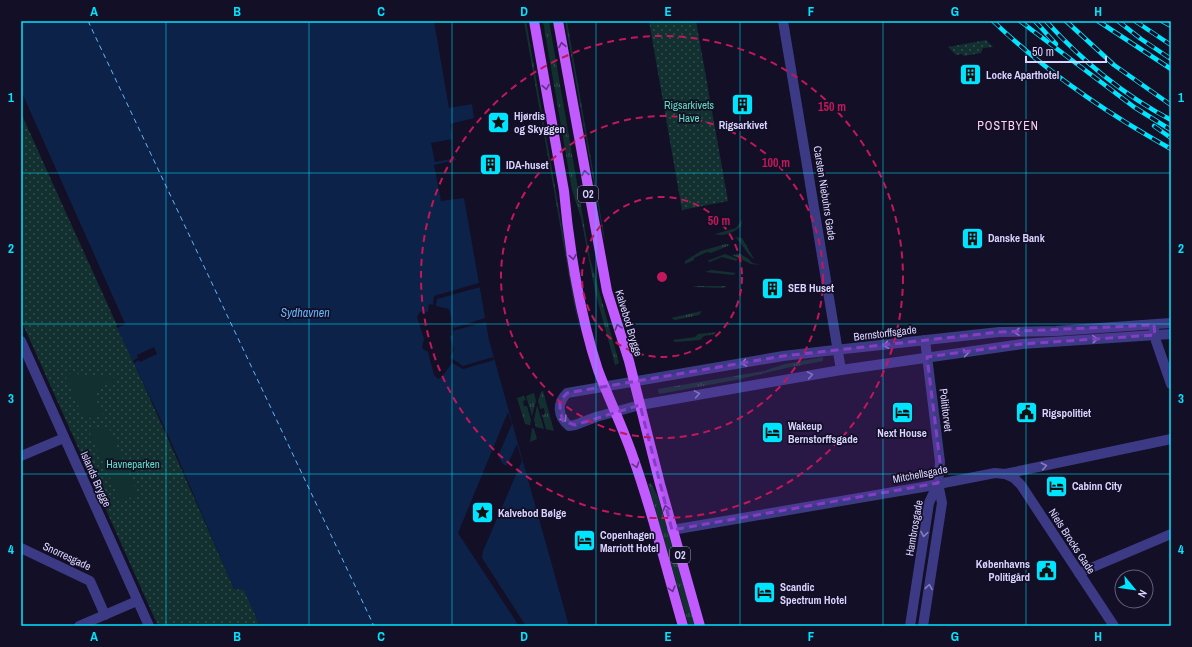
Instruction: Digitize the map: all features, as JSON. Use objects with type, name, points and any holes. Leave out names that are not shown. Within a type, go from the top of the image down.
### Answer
[{"type":"main road","name":"O2","points":[[534,21],[582,310],[590,342],[605,387],[640,476],[683,626]]},
{"type":"main road","name":"Kalvebod Brygge","points":[[558,21],[599,254],[607,291],[634,382],[672,530],[700,626]]},
{"type":"street","name":"Carsten Niebuhrs Gade","points":[[783,21],[841,370]]},
{"type":"street","name":"Bernstorffsgade","points":[[605,387],[783,356],[999,332],[1056,331],[1171,323]]},
{"type":"street","points":[[1154,325],[1155,335],[1171,384]]},
{"type":"street","points":[[605,387],[567,393],[560,401],[559,406],[563,421],[569,426],[575,425],[615,411],[640,405],[841,370],[927,357],[1022,344],[1171,334]]},
{"type":"street","name":"Polititorvet","points":[[925,340],[940,462],[938,483]]},
{"type":"street","name":"Islands Brygge","points":[[21,341],[149,626]]},
{"type":"street","points":[[21,456],[64,438]]},
{"type":"street","name":"Mitchellsgade","points":[[672,530],[996,472],[1006,474],[1171,439]]},
{"type":"street","name":"Niels Brocks Gade","points":[[1006,474],[1014,478],[1021,485],[1114,626]]},
{"type":"street","name":"Hambrosgade","points":[[910,626],[929,503],[938,483]]},
{"type":"street","name":"Hambrosgade","points":[[923,626],[942,503],[938,483]]},
{"type":"street","points":[[1079,573],[1171,534]]},
{"type":"street","name":"Snorresgade","points":[[21,548],[90,580],[105,614]]},
{"type":"street","points":[[79,626],[137,601]]},
{"type":"highlighted area","points":[[1154,325],[1155,335],[1022,344],[927,357],[940,462],[938,483],[672,530],[640,405],[575,425],[563,421],[560,411],[560,401],[567,393],[783,356],[999,332]]},
{"type":"green space","points":[[524,21],[526,21],[580,330],[574,304]]},
{"type":"green space","points":[[543,21],[549,21],[590,258],[619,363],[615,365],[595,291],[581,218],[572,190]]},
{"type":"green space","points":[[565,21],[567,21],[605,240],[603,234]]},
{"type":"green space","name":"Rigsarkivets Have","points":[[649,21],[696,21],[728,201],[682,210]]},
{"type":"green space","points":[[986,40],[993,47],[983,48],[981,53],[964,56],[962,54],[956,55],[948,47]]},
{"type":"green space","name":"Havneparken","points":[[21,113],[234,589],[244,589],[260,626],[158,626],[21,320]]},
{"type":"green space","points":[[742,220],[741,226],[733,232],[722,235],[715,234],[736,228]]},
{"type":"green space","points":[[735,237],[742,238],[754,259],[749,255]]},
{"type":"green space","points":[[726,244],[730,245],[711,253],[707,252],[685,264],[685,261],[701,251]]},
{"type":"green space","points":[[725,254],[738,259],[736,261],[722,257],[710,262],[707,261]]},
{"type":"green space","points":[[740,254],[749,259],[752,263],[762,265],[751,264],[732,255]]},
{"type":"green space","points":[[711,270],[736,273],[733,275],[705,272]]},
{"type":"green space","points":[[726,286],[724,288],[693,287]]},
{"type":"green space","points":[[702,311],[699,315],[675,320],[671,318]]},
{"type":"green space","points":[[716,332],[715,334],[704,336],[700,340],[675,342],[673,340],[695,337],[698,334]]},
{"type":"green space","points":[[823,357],[823,361],[736,380],[659,394],[658,389],[764,371],[785,364]]},
{"type":"green space","points":[[64,373],[119,378],[93,392],[103,415],[84,419]]},
{"type":"green space","points":[[543,391],[554,431],[546,429],[542,415],[545,414],[544,408],[540,409],[538,401],[541,392]]},
{"type":"green space","points":[[534,393],[536,401],[532,416],[526,396]]},
{"type":"green space","points":[[524,396],[526,400],[523,401],[524,406],[527,406],[531,420],[530,425],[525,424],[517,398]]},
{"type":"green space","points":[[537,405],[544,429],[536,427],[534,420]]},
{"type":"green space","points":[[109,428],[138,494],[121,502],[88,429]]},
{"type":"green space","points":[[532,428],[534,429],[537,439],[530,442]]},
{"type":"green space","points":[[651,483],[658,497],[695,626],[689,626],[648,484]]},
{"type":"water","name":"Sydhavnen","points":[[21,21],[434,21],[449,108],[472,104],[474,118],[450,124],[456,160],[434,165],[441,201],[464,198],[489,340],[569,626],[260,626],[244,590],[234,589],[168,435],[117,328],[125,324],[21,91]]},
{"type":"pier","points":[[21,91],[125,324],[117,328],[116,326],[123,323],[21,96]]},
{"type":"pier","points":[[453,139],[456,158],[435,162],[431,143]]},
{"type":"pier","points":[[479,283],[480,287],[437,299],[436,306],[449,309],[454,328],[485,318],[486,322],[452,331],[453,334],[450,337],[454,350],[450,357],[463,366],[493,357],[494,360],[463,369],[452,363],[441,378],[438,379],[434,375],[428,352],[422,348],[424,339],[417,317],[419,313],[423,311],[428,312],[429,304],[433,305],[434,296]]},
{"type":"pier","points":[[154,347],[157,354],[140,362],[139,360],[134,363],[133,361],[138,358],[137,355]]},
{"type":"pier","name":"Kalvebod Bølge","points":[[508,412],[512,424],[498,456],[504,465],[507,465],[517,444],[522,461],[483,551],[482,558],[526,626],[519,626],[458,533]]},
{"type":"ferry route","points":[[88,21],[374,626]]},
{"type":"railway","points":[[993,21],[1034,57],[1078,91],[1147,136],[1171,149]]},
{"type":"railway","points":[[1020,21],[1134,107],[1171,130]]},
{"type":"railway","points":[[1035,21],[1056,44]]},
{"type":"railway","points":[[1046,21],[1074,50],[1104,76],[1137,100],[1171,120]]},
{"type":"railway","points":[[1066,21],[1114,65],[1171,105]]},
{"type":"railway","points":[[1098,21],[1171,69]]},
{"type":"railway","points":[[1118,21],[1141,39],[1171,59]]},
{"type":"railway","points":[[1135,21],[1171,45]]},
{"type":"railway","points":[[1162,21],[1171,26]]},
{"type":"railway","points":[[1154,126],[1171,138]]},
{"type":"place","name":"Locke Aparthotel","points":[[970,75]]},
{"type":"place","name":"Rigsarkivet","points":[[743,105]]},
{"type":"place","name":"Hjørdis og Skyggen","points":[[499,122]]},
{"type":"place","name":"IDA-huset","points":[[490,165]]},
{"type":"place","name":"Danske Bank","points":[[972,238]]},
{"type":"place","name":"SEB Huset","points":[[773,288]]},
{"type":"place","name":"Next House","points":[[902,413]]},
{"type":"place","name":"Rigspolitiet","points":[[1027,413]]},
{"type":"place","name":"Wakeup Bernstorffsgade","points":[[773,432]]},
{"type":"place","name":"Cabinn City","points":[[1057,486]]},
{"type":"place","name":"Kalvebod Bølge","points":[[482,513]]},
{"type":"place","name":"Copenhagen Marriott Hotel","points":[[584,541]]},
{"type":"place","name":"Københavns Politigård","points":[[1046,570]]},
{"type":"place","name":"Scandic Spectrum Hotel","points":[[764,593]]},
{"type":"district","name":"POSTBYEN","points":[[1008,126]]}]
